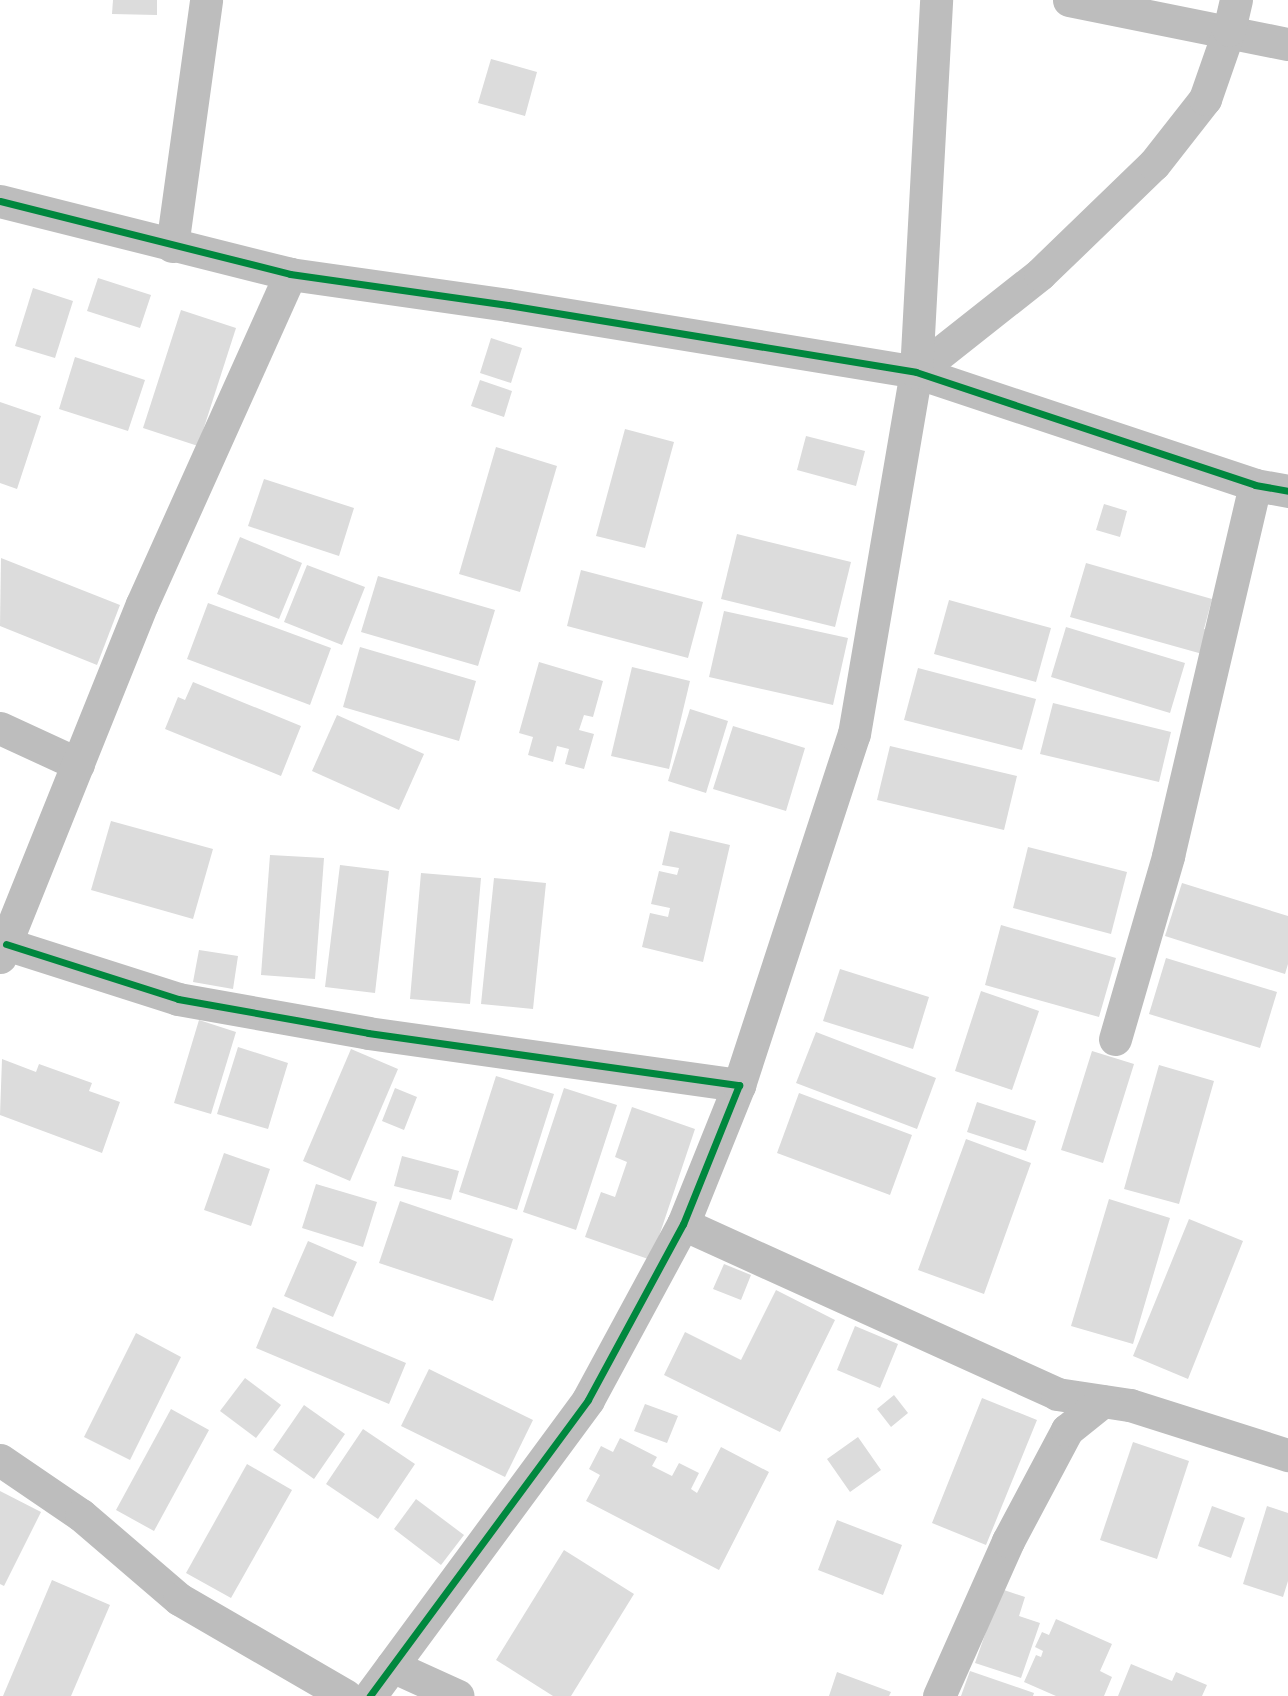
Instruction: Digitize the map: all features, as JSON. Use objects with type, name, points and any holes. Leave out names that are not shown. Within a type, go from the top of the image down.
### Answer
[{"type":"street","points":[[172,246],[206,0]]},
{"type":"street","points":[[370,1696],[588,1400],[683,1224],[739,1085],[854,734],[916,372],[936,0]]},
{"type":"street","points":[[1069,0],[1233,15],[1288,44]]},
{"type":"street","points":[[916,372],[1040,274],[1154,164],[1205,99],[1233,15]]},
{"type":"street","points":[[0,201],[290,274],[522,307],[916,372],[1255,485],[1288,491]]},
{"type":"street","points":[[290,274],[142,604],[3,950],[178,999],[368,1033],[739,1085]]},
{"type":"street","points":[[1115,1039],[1168,856],[1255,485]]},
{"type":"street","points":[[0,728],[78,764]]},
{"type":"street","points":[[683,1224],[1057,1394],[1130,1405],[1288,1455]]},
{"type":"street","points":[[939,1696],[1008,1541],[1067,1430],[1103,1401]]},
{"type":"street","points":[[0,1460],[81,1515],[179,1599],[346,1696]]},
{"type":"street","points":[[392,1666],[458,1696]]},
{"type":"building","points":[[113,0],[157,0],[157,15],[112,14]]},
{"type":"building","points":[[491,59],[537,72],[525,116],[478,103]]},
{"type":"building","points":[[98,278],[151,295],[140,328],[87,311]]},
{"type":"building","points":[[33,288],[73,301],[55,358],[15,346]]},
{"type":"building","points":[[181,310],[236,328],[198,446],[143,428]]},
{"type":"building","points":[[491,338],[522,348],[511,383],[480,373]]},
{"type":"building","points":[[75,357],[145,380],[128,431],[59,409]]},
{"type":"building","points":[[480,380],[512,391],[504,417],[471,406]]},
{"type":"building","points":[[0,402],[41,416],[17,489],[0,483]]},
{"type":"building","points":[[625,429],[674,442],[645,548],[596,536]]},
{"type":"building","points":[[806,436],[865,451],[856,486],[797,470]]},
{"type":"building","points":[[496,447],[557,466],[520,592],[459,574]]},
{"type":"building","points":[[264,479],[354,508],[339,556],[248,526]]},
{"type":"building","points":[[1104,504],[1127,511],[1120,537],[1096,530]]},
{"type":"building","points":[[737,534],[851,562],[835,627],[721,599]]},
{"type":"building","points":[[240,537],[302,563],[279,619],[217,594]]},
{"type":"building","points":[[1,558],[120,605],[97,665],[0,626]]},
{"type":"building","points":[[1086,563],[1212,599],[1204,629],[1213,631],[1206,655],[1070,617]]},
{"type":"building","points":[[307,565],[365,587],[342,645],[284,622]]},
{"type":"building","points":[[581,570],[703,602],[688,658],[567,626]]},
{"type":"building","points":[[378,576],[495,610],[478,666],[361,632]]},
{"type":"building","points":[[949,600],[1051,628],[1036,682],[934,654]]},
{"type":"building","points":[[208,603],[331,648],[310,705],[187,659]]},
{"type":"building","points":[[724,611],[848,638],[833,705],[709,677]]},
{"type":"building","points":[[1066,627],[1185,663],[1170,713],[1051,677]]},
{"type":"building","points":[[360,647],[476,681],[459,741],[343,707]]},
{"type":"building","points":[[539,662],[603,681],[593,717],[584,715],[579,730],[594,734],[584,769],[565,764],[569,749],[557,746],[553,762],[528,755],[533,737],[519,733]]},
{"type":"building","points":[[632,667],[690,681],[669,769],[611,756]]},
{"type":"building","points":[[918,668],[1036,699],[1022,750],[904,720]]},
{"type":"building","points":[[193,682],[301,726],[281,776],[165,729],[178,697],[185,700]]},
{"type":"building","points":[[1053,703],[1171,732],[1159,782],[1040,754]]},
{"type":"building","points":[[690,709],[728,721],[706,793],[668,781]]},
{"type":"building","points":[[337,715],[424,754],[399,810],[312,771]]},
{"type":"building","points":[[733,726],[805,748],[786,811],[713,789]]},
{"type":"building","points":[[890,746],[1017,776],[1004,830],[877,800]]},
{"type":"building","points":[[111,821],[213,849],[193,919],[91,890]]},
{"type":"building","points":[[670,831],[730,845],[703,962],[642,947],[650,913],[668,917],[670,908],[651,904],[659,871],[677,875],[679,868],[662,865]]},
{"type":"building","points":[[1028,847],[1127,872],[1111,934],[1013,908]]},
{"type":"building","points":[[270,855],[324,858],[315,979],[261,975]]},
{"type":"building","points":[[340,865],[389,871],[375,993],[325,987]]},
{"type":"building","points":[[421,873],[481,878],[470,1004],[410,999]]},
{"type":"building","points":[[494,878],[546,883],[533,1009],[481,1004]]},
{"type":"building","points":[[1182,883],[1288,916],[1288,964],[1285,974],[1165,936]]},
{"type":"building","points":[[1001,925],[1116,958],[1099,1017],[985,985]]},
{"type":"building","points":[[199,950],[238,956],[233,989],[193,982]]},
{"type":"building","points":[[1166,958],[1277,992],[1260,1048],[1149,1014]]},
{"type":"building","points":[[840,969],[929,997],[913,1049],[823,1021]]},
{"type":"building","points":[[981,991],[1039,1011],[1012,1090],[955,1071]]},
{"type":"building","points":[[199,1020],[236,1032],[211,1114],[174,1103]]},
{"type":"building","points":[[816,1032],[936,1078],[917,1129],[796,1083]]},
{"type":"building","points":[[238,1047],[288,1063],[268,1129],[217,1114]]},
{"type":"building","points":[[351,1049],[398,1069],[350,1181],[303,1161]]},
{"type":"building","points":[[1092,1051],[1134,1064],[1103,1163],[1061,1150]]},
{"type":"building","points":[[2,1059],[36,1072],[39,1064],[92,1083],[89,1091],[120,1102],[102,1153],[0,1115]]},
{"type":"building","points":[[1159,1065],[1214,1081],[1179,1204],[1124,1189]]},
{"type":"building","points":[[496,1076],[554,1094],[517,1210],[459,1192]]},
{"type":"building","points":[[395,1088],[417,1097],[404,1130],[382,1121]]},
{"type":"building","points":[[564,1088],[617,1105],[576,1230],[523,1212]]},
{"type":"building","points":[[799,1093],[912,1135],[890,1195],[777,1153]]},
{"type":"building","points":[[977,1102],[1036,1121],[1026,1151],[967,1132]]},
{"type":"building","points":[[632,1107],[695,1129],[651,1260],[585,1237],[601,1192],[615,1197],[627,1162],[615,1157]]},
{"type":"building","points":[[966,1139],[1031,1163],[984,1294],[918,1270]]},
{"type":"building","points":[[224,1153],[270,1169],[251,1226],[204,1210]]},
{"type":"building","points":[[402,1156],[459,1171],[451,1200],[394,1186]]},
{"type":"building","points":[[316,1184],[377,1202],[363,1247],[302,1228]]},
{"type":"building","points":[[1109,1199],[1170,1218],[1133,1344],[1071,1326]]},
{"type":"building","points":[[400,1201],[513,1239],[493,1301],[379,1263]]},
{"type":"building","points":[[1189,1219],[1243,1241],[1188,1379],[1133,1356]]},
{"type":"building","points":[[308,1241],[357,1262],[333,1317],[284,1296]]},
{"type":"building","points":[[724,1264],[751,1275],[741,1300],[713,1289]]},
{"type":"building","points":[[776,1290],[835,1320],[780,1432],[664,1375],[685,1332],[741,1360]]},
{"type":"building","points":[[273,1307],[406,1363],[389,1404],[256,1348]]},
{"type":"building","points":[[855,1326],[898,1344],[880,1388],[837,1370]]},
{"type":"building","points":[[136,1333],[181,1357],[130,1460],[84,1437]]},
{"type":"building","points":[[429,1369],[533,1420],[505,1477],[401,1426]]},
{"type":"building","points":[[245,1378],[281,1405],[256,1438],[220,1411]]},
{"type":"building","points":[[894,1395],[908,1413],[891,1427],[877,1409]]},
{"type":"building","points":[[982,1398],[1037,1420],[986,1545],[932,1523]]},
{"type":"building","points":[[645,1404],[678,1416],[667,1443],[634,1431]]},
{"type":"building","points":[[304,1405],[345,1434],[314,1479],[273,1450]]},
{"type":"building","points":[[171,1409],[209,1430],[154,1531],[116,1510]]},
{"type":"building","points":[[363,1429],[415,1464],[378,1519],[326,1484]]},
{"type":"building","points":[[858,1437],[881,1470],[850,1492],[827,1459]]},
{"type":"building","points":[[620,1438],[657,1457],[652,1466],[672,1476],[679,1463],[699,1473],[691,1489],[697,1493],[721,1447],[769,1472],[719,1570],[586,1501],[600,1475],[589,1469],[601,1446],[613,1452]]},
{"type":"building","points":[[1133,1442],[1189,1461],[1157,1559],[1100,1540]]},
{"type":"building","points":[[247,1464],[292,1490],[231,1598],[186,1573]]},
{"type":"building","points":[[0,1491],[41,1512],[4,1586],[0,1584]]},
{"type":"building","points":[[416,1499],[464,1535],[441,1565],[394,1529]]},
{"type":"building","points":[[1212,1506],[1245,1518],[1231,1558],[1198,1546]]},
{"type":"building","points":[[1267,1506],[1288,1513],[1288,1581],[1283,1597],[1243,1584]]},
{"type":"building","points":[[837,1520],[902,1545],[883,1595],[818,1570]]},
{"type":"building","points":[[564,1550],[634,1594],[571,1696],[553,1696],[496,1660]]},
{"type":"building","points":[[52,1580],[110,1605],[71,1696],[3,1696]]},
{"type":"building","points":[[1001,1589],[1025,1597],[1019,1616],[1040,1623],[1021,1678],[975,1663]]},
{"type":"building","points":[[1056,1619],[1112,1644],[1100,1671],[1112,1677],[1104,1696],[1056,1696],[1024,1682],[1036,1655],[1041,1657],[1043,1651],[1035,1647],[1042,1632],[1049,1635]]},
{"type":"building","points":[[1131,1664],[1172,1681],[1176,1672],[1207,1685],[1202,1696],[1118,1696]]},
{"type":"building","points":[[970,1671],[1034,1693],[1033,1696],[961,1696]]},
{"type":"building","points":[[837,1672],[891,1692],[889,1696],[829,1696]]},
{"type":"cycle path","points":[[0,201],[290,274],[508,305],[916,372],[1255,485],[1288,491]]},
{"type":"cycle path","points":[[6,944],[178,999],[368,1033],[739,1085],[683,1224],[588,1400],[370,1696]]}]
